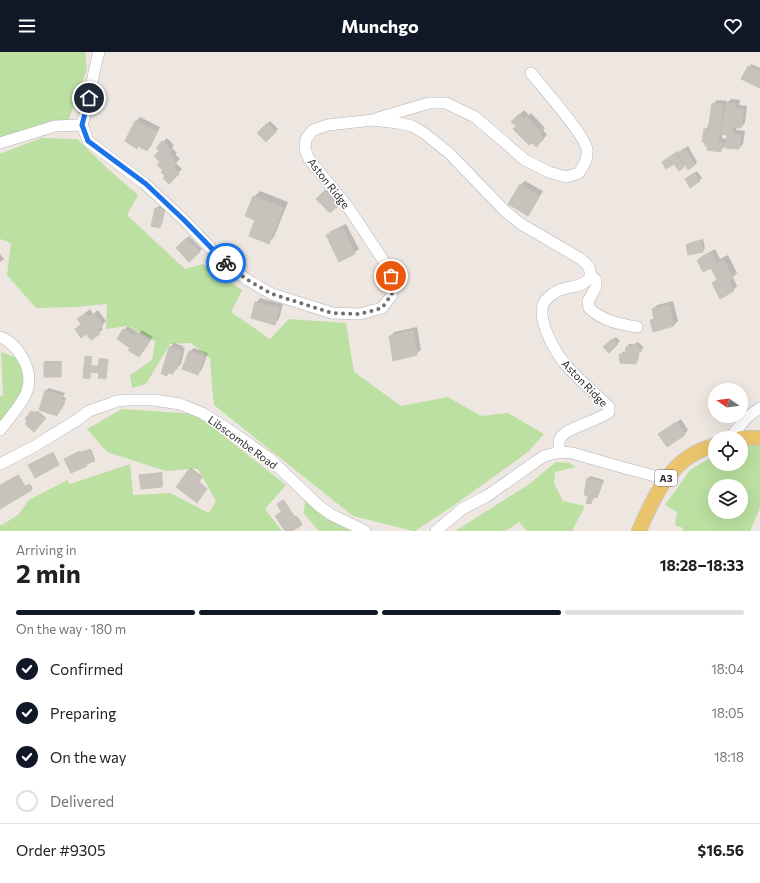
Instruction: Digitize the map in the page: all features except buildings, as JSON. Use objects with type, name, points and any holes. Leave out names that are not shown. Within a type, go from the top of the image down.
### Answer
[{"type":"main road","points":[[748,438],[760,438]]},
{"type":"main road","name":"A3","points":[[639,531],[650,506],[666,479],[680,464],[697,452],[708,448]]},
{"type":"street","points":[[0,143],[55,126],[82,125],[87,110],[95,66],[100,52]]},
{"type":"street","points":[[373,120],[429,103],[446,103],[475,117],[525,160],[549,172],[566,177],[579,173],[586,162],[587,149],[575,127],[531,73]]},
{"type":"street","name":"Aston Ridge","points":[[82,125],[88,141],[146,184],[184,220],[221,259],[246,279],[272,294],[332,313],[360,314],[382,308],[392,294],[391,276],[383,260],[348,207],[309,159],[305,149],[306,139],[313,130],[328,125],[373,120],[398,122],[412,126],[424,133],[449,153],[505,211],[521,224],[581,259],[589,267],[591,276],[585,282],[556,291],[544,301],[542,316],[546,331],[565,365],[609,407],[609,412],[561,436],[559,441],[560,452]]},
{"type":"street","points":[[591,276],[596,280],[596,286],[588,301],[589,308],[604,319],[637,326]]},
{"type":"street","points":[[0,337],[6,339],[23,356],[28,374],[28,391],[13,416],[0,430]]},
{"type":"street","name":"Libscombe Road","points":[[0,464],[33,447],[89,411],[117,401],[154,400],[180,404],[202,413],[228,429],[269,458],[318,505],[330,514],[365,531]]},
{"type":"street","points":[[736,431],[746,418],[760,408]]},
{"type":"street","points":[[436,531],[462,509],[487,496],[544,456],[560,452],[572,453],[666,479]]},
{"type":"green space","points":[[0,52],[85,52],[87,69],[69,119],[0,142]]},
{"type":"green space","points":[[41,138],[77,139],[138,195],[127,215],[185,269],[203,264],[242,290],[231,312],[270,339],[289,319],[346,323],[354,372],[401,406],[448,397],[481,416],[508,413],[544,434],[528,452],[453,506],[413,531],[353,516],[214,405],[210,358],[191,343],[170,344],[146,384],[132,388],[130,375],[152,360],[155,341],[129,326],[106,329],[107,304],[76,307],[36,308],[7,275],[11,243],[0,239],[0,154]]},
{"type":"green space","points":[[1,352],[17,358],[27,381],[18,405],[0,424],[0,396],[3,395]]},
{"type":"green space","points":[[122,409],[196,414],[286,485],[265,509],[282,531],[0,531],[0,525],[18,515],[29,500],[67,480],[70,484],[130,464],[133,495],[170,493],[209,513],[216,501],[198,469],[166,471],[107,452],[87,429]]},
{"type":"green space","points":[[760,445],[760,508],[750,531],[683,531],[683,528],[675,525],[677,512],[665,505],[690,470],[708,459],[708,471],[748,471],[748,446]]},
{"type":"green space","points":[[556,462],[569,463],[576,467],[555,472],[554,483],[563,501],[585,506],[572,531],[527,531],[519,522],[506,531],[455,531],[528,485]]},
{"type":"green space","points":[[305,499],[354,531],[319,531],[304,514]]},
{"type":"way so far","points":[[226,263],[246,279],[272,294],[332,313],[360,314],[382,308],[392,294],[391,276]]},
{"type":"route","points":[[89,98],[82,125],[88,141],[146,184],[226,263]]}]
